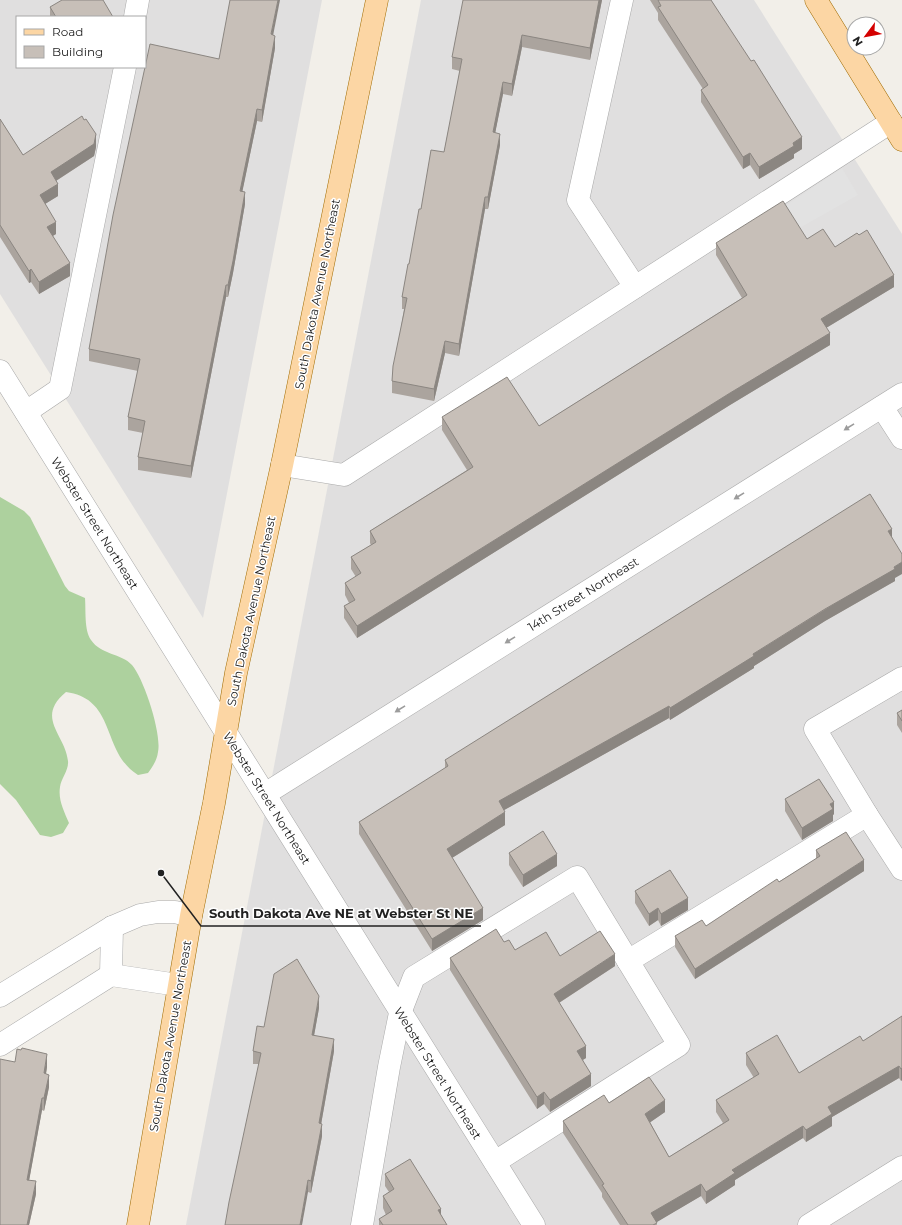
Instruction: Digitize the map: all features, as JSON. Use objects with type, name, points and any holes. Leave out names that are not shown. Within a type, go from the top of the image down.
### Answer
[{"type":"main road","name":"South Dakota Avenue Northeast","points":[[138,1225],[178,985],[227,734],[236,673],[282,465],[377,0]]},
{"type":"main road","points":[[816,0],[897,131]]},
{"type":"street","points":[[135,16],[138,0]]},
{"type":"street","points":[[622,0],[578,200],[635,287]]},
{"type":"street","points":[[26,412],[60,389],[125,68]]},
{"type":"street","points":[[282,465],[344,475],[635,287],[897,131]]},
{"type":"street","name":"Webster Street Northeast","points":[[0,371],[265,794],[400,1013],[534,1225]]},
{"type":"street","name":"14th Street Northeast","points":[[265,794],[902,394]]},
{"type":"street","points":[[882,407],[902,438]]},
{"type":"street","points":[[902,678],[816,729],[867,815],[902,869]]},
{"type":"street","points":[[628,961],[867,815]]},
{"type":"street","points":[[362,1225],[389,1067],[400,1013],[414,977],[577,877],[679,1045],[495,1162]]},
{"type":"street","points":[[0,996],[112,927],[140,915],[158,912],[175,912],[191,916]]},
{"type":"street","points":[[111,975],[112,927]]},
{"type":"street","points":[[0,1045],[111,975],[178,985]]},
{"type":"street","points":[[809,1225],[902,1167]]},
{"type":"shaded area","points":[[0,0],[322,0],[203,618],[0,294]]},
{"type":"shaded area","points":[[421,0],[754,0],[902,234],[902,1225],[186,1225]]},
{"type":"shaded area","points":[[842,168],[858,195],[796,230],[782,208]]},
{"type":"green space","points":[[0,497],[24,511],[30,517],[65,586],[69,591],[85,598],[86,625],[91,640],[100,649],[127,661],[137,672],[147,694],[155,720],[159,744],[156,760],[148,773],[138,775],[126,765],[118,753],[101,715],[94,705],[82,697],[66,692],[57,701],[53,710],[52,718],[54,726],[66,751],[68,761],[61,784],[60,796],[69,823],[63,833],[51,837],[40,835],[16,800],[0,784]]},
{"type":"building","points":[[62,0],[103,0],[112,16],[55,16],[50,7]]},
{"type":"building","points":[[230,0],[278,0],[271,34],[275,36],[262,110],[257,109],[240,191],[245,192],[233,261],[228,285],[226,285],[191,466],[138,457],[145,421],[128,417],[140,359],[89,349],[113,215],[150,44],[219,59]]},
{"type":"building","points":[[463,0],[599,0],[590,48],[522,35],[512,84],[503,82],[493,132],[500,134],[488,197],[485,197],[459,344],[445,341],[434,389],[392,381],[393,366],[407,298],[402,297],[419,209],[421,209],[431,150],[444,152],[462,59],[452,57]]},
{"type":"building","points":[[658,0],[711,0],[751,61],[754,60],[802,137],[793,143],[794,146],[759,167],[750,153],[743,157],[701,90],[708,85],[658,7],[661,6]]},
{"type":"building","points":[[82,116],[84,120],[86,119],[96,134],[94,144],[51,172],[58,184],[40,195],[56,222],[47,227],[70,263],[39,282],[31,269],[29,271],[0,225],[0,119],[23,155]]},
{"type":"building","points":[[783,201],[807,239],[823,229],[835,247],[857,233],[859,235],[867,230],[894,275],[821,319],[830,333],[730,393],[357,626],[344,606],[355,600],[345,583],[361,573],[351,557],[376,542],[370,531],[473,467],[442,417],[507,377],[539,426],[741,299],[747,295],[716,243]]},
{"type":"building","points":[[870,494],[892,529],[888,531],[902,554],[902,562],[894,567],[895,569],[825,609],[753,654],[754,656],[670,708],[669,706],[499,801],[505,812],[447,849],[483,908],[432,939],[359,822],[448,766],[445,760]]},
{"type":"building","points":[[902,710],[902,721],[897,713]]},
{"type":"building","points":[[819,779],[834,802],[830,804],[833,809],[802,828],[785,799]]},
{"type":"building","points":[[543,831],[557,854],[523,875],[509,853]]},
{"type":"building","points":[[846,832],[864,860],[695,969],[675,936],[702,920],[706,926],[777,879],[779,882],[820,856],[816,850]]},
{"type":"building","points":[[670,870],[688,898],[661,914],[658,908],[649,914],[635,891]]},
{"type":"building","points":[[496,929],[504,942],[509,940],[515,950],[546,932],[560,956],[600,931],[615,954],[554,994],[586,1046],[577,1051],[591,1074],[550,1100],[544,1092],[537,1097],[450,958]]},
{"type":"building","points":[[297,959],[319,996],[312,1035],[334,1039],[319,1123],[322,1124],[311,1181],[308,1180],[300,1225],[225,1225],[261,1053],[253,1051],[257,1026],[264,1027],[274,974]]},
{"type":"building","points":[[902,1016],[901,1069],[899,1066],[828,1107],[832,1114],[806,1130],[803,1126],[732,1170],[735,1173],[706,1192],[701,1184],[651,1213],[657,1223],[653,1225],[628,1225],[602,1185],[604,1184],[563,1121],[604,1095],[609,1103],[649,1077],[665,1100],[645,1114],[669,1157],[729,1120],[716,1100],[759,1074],[746,1053],[777,1035],[799,1073],[860,1036],[863,1041]]},
{"type":"building","points":[[22,1048],[47,1054],[44,1073],[49,1075],[44,1098],[42,1098],[27,1180],[36,1181],[27,1225],[0,1225],[0,1059],[15,1062],[17,1049],[21,1050]]},
{"type":"building","points":[[410,1159],[441,1209],[438,1210],[447,1225],[383,1225],[379,1219],[392,1211],[383,1196],[394,1189],[385,1174]]},
{"type":"place","name":"South Dakota Ave NE at Webster St NE","points":[[161,873]]}]
